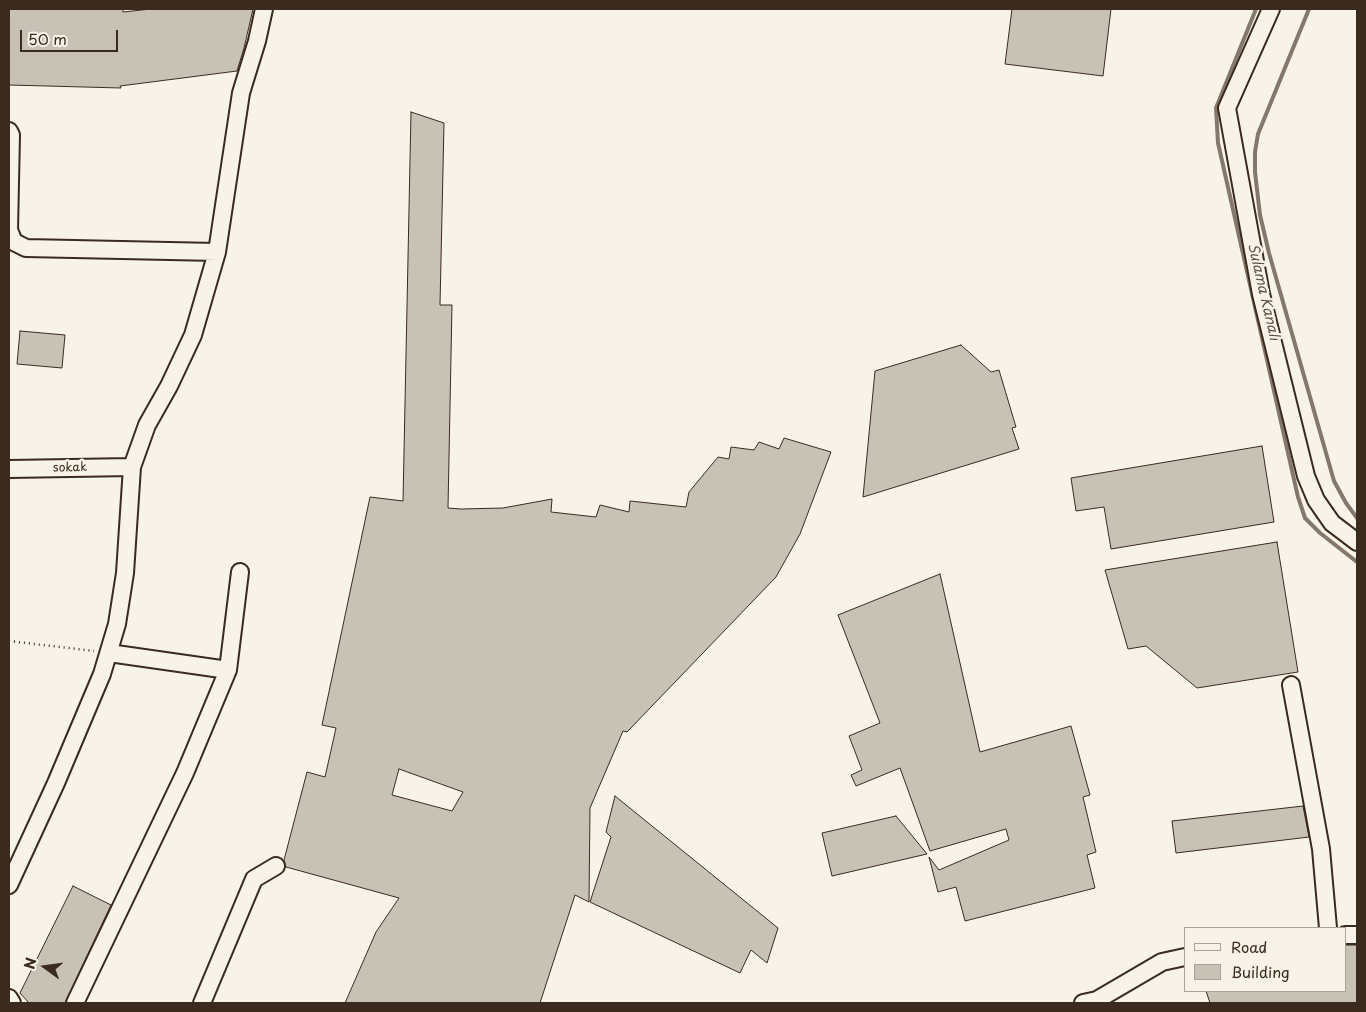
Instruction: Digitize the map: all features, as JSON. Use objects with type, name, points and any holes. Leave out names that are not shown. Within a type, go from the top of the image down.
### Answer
[{"type":"street","points":[[9,885],[56,783],[109,653],[117,624],[125,573],[132,467],[147,425],[169,386],[193,335],[217,252],[241,93],[264,9]]},
{"type":"street","points":[[1271,9],[1227,108],[1261,294],[1306,476],[1316,500],[1332,523],[1357,542]]},
{"type":"street","points":[[9,130],[12,135],[9,230],[14,242],[26,248],[217,252]]},
{"type":"street","name":"sokak","points":[[9,469],[132,467]]},
{"type":"street","points":[[75,1003],[185,773],[228,670],[240,572]]},
{"type":"street","points":[[109,653],[228,670]]},
{"type":"street","points":[[1291,685],[1321,849],[1328,927]]},
{"type":"street","points":[[202,1003],[254,879],[276,866]]},
{"type":"street","points":[[1083,1003],[1097,1000],[1162,962],[1184,957]]},
{"type":"street","points":[[9,998],[12,1003]]},
{"type":"path","points":[[9,641],[109,653]]},
{"type":"building","points":[[9,9],[123,9],[123,12],[151,9],[253,9],[237,71],[120,86],[121,88],[9,85]]},
{"type":"building","points":[[1012,9],[1111,9],[1103,76],[1005,64]]},
{"type":"building","points":[[411,112],[444,123],[440,305],[452,305],[448,508],[503,508],[552,499],[551,512],[596,517],[600,505],[629,512],[630,501],[686,507],[689,492],[718,457],[729,459],[731,447],[754,450],[759,442],[779,449],[784,438],[831,452],[800,534],[776,577],[627,732],[623,731],[590,808],[589,902],[575,895],[540,1003],[345,1003],[376,932],[399,898],[286,867],[284,860],[307,772],[325,777],[336,728],[322,725],[370,497],[403,501]],"holes":[[[399,769],[463,792],[452,811],[392,795]]]},
{"type":"building","points":[[20,331],[65,335],[62,368],[17,364]]},
{"type":"building","points":[[961,345],[991,372],[999,370],[1016,427],[1012,428],[1019,449],[863,497],[875,371]]},
{"type":"building","points":[[1262,446],[1274,522],[1111,549],[1104,507],[1076,511],[1071,478]]},
{"type":"building","points":[[1277,542],[1298,672],[1197,688],[1146,646],[1128,649],[1105,570]]},
{"type":"building","points":[[940,574],[980,752],[1071,726],[1090,795],[1083,797],[1096,852],[1087,855],[1095,888],[965,921],[956,887],[938,892],[929,857],[939,870],[1009,840],[1006,829],[930,851],[900,768],[856,786],[851,775],[862,770],[849,736],[880,723],[838,615]]},
{"type":"building","points":[[615,796],[778,928],[767,963],[751,950],[740,973],[590,902],[611,837],[606,832]]},
{"type":"building","points":[[1303,806],[1309,837],[1176,853],[1172,821]]},
{"type":"building","points":[[896,816],[927,854],[832,876],[822,833]]},
{"type":"building","points":[[73,886],[111,905],[65,1003],[29,1003],[20,993]]},
{"type":"building","points":[[1346,945],[1357,945],[1357,1003],[1210,1003],[1206,992],[1346,992]]},
{"type":"waterway","name":"Sulama Kanalı","points":[[1256,9],[1216,108],[1218,143],[1298,497],[1305,518],[1320,533],[1357,562]]},
{"type":"waterway","points":[[1309,9],[1258,134],[1255,152],[1255,172],[1260,215],[1269,253],[1334,481],[1357,518]]}]
